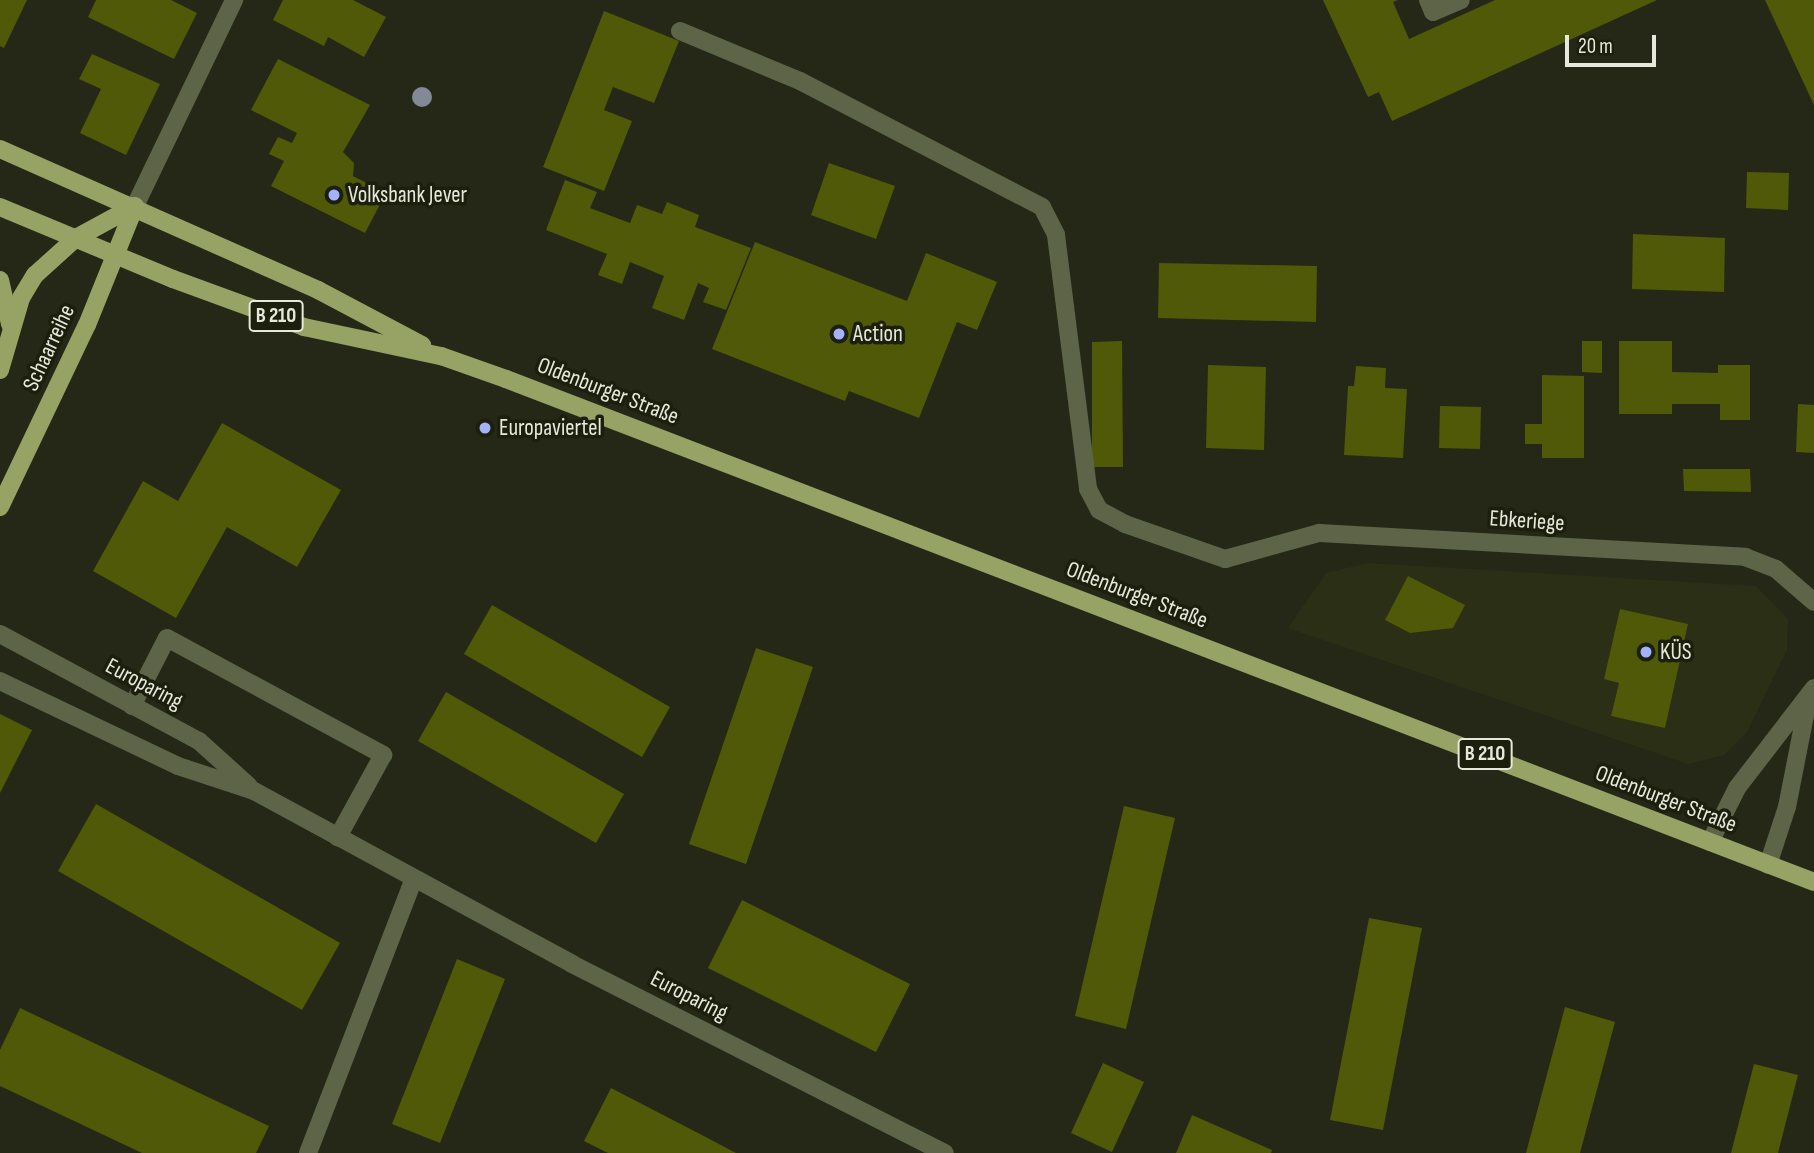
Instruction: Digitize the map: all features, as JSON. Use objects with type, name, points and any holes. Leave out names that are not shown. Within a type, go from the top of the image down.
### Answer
[{"type":"main road","name":"B 210","points":[[0,149],[135,206]]},
{"type":"main road","points":[[10,328],[35,275],[76,238],[135,206]]},
{"type":"main road","name":"Schaarreihe","points":[[0,508],[117,255],[135,206]]},
{"type":"main road","name":"Oldenburger Straße","points":[[135,206],[317,290],[442,356],[1814,882]]},
{"type":"main road","name":"B 210","points":[[0,207],[117,255]]},
{"type":"main road","name":"Oldenburger Straße","points":[[117,255],[304,327],[442,356]]},
{"type":"main road","points":[[0,280],[10,328]]},
{"type":"main road","name":"Schaarreihe","points":[[0,370],[10,328]]},
{"type":"street","points":[[135,206],[234,0]]},
{"type":"street","points":[[1428,0],[1433,12],[1461,0]]},
{"type":"street","name":"Ebkeriege","points":[[680,31],[800,81],[1042,206],[1056,235],[1088,489],[1099,510],[1125,524],[1225,559],[1319,533],[1745,557],[1776,569],[1814,603]]},
{"type":"street","name":"Europaring","points":[[0,634],[199,741],[254,791]]},
{"type":"street","points":[[132,706],[167,638],[383,755],[338,837]]},
{"type":"street","name":"Europaring","points":[[0,681],[178,766],[254,791],[414,879],[945,1153]]},
{"type":"street","points":[[1710,842],[1737,788],[1811,695]]},
{"type":"street","points":[[1768,865],[1787,807],[1811,695]]},
{"type":"street","points":[[308,1153],[414,879]]},
{"type":"shaded area","points":[[1368,563],[1756,586],[1788,619],[1787,650],[1747,732],[1724,755],[1688,764],[1288,628],[1326,573]]},
{"type":"building","points":[[0,0],[27,0],[4,48],[0,46]]},
{"type":"building","points":[[96,0],[171,0],[197,13],[174,59],[88,17]]},
{"type":"building","points":[[283,0],[353,0],[386,17],[364,57],[328,37],[324,46],[273,20]]},
{"type":"building","points":[[1323,0],[1398,0],[1393,2],[1409,39],[1495,0],[1657,0],[1392,121],[1379,92],[1368,97]]},
{"type":"building","points":[[1765,0],[1814,0],[1814,105]]},
{"type":"building","points":[[604,11],[679,41],[654,103],[613,87],[604,110],[632,121],[604,191],[543,167]]},
{"type":"building","points":[[92,54],[160,84],[126,155],[80,133],[101,89],[79,79]]},
{"type":"building","points":[[278,59],[370,105],[343,152],[354,163],[353,176],[386,193],[365,233],[271,186],[284,161],[269,154],[278,137],[292,143],[297,133],[251,110]]},
{"type":"building","points":[[829,163],[895,186],[876,239],[811,215]]},
{"type":"building","points":[[1747,172],[1789,173],[1788,210],[1746,208]]},
{"type":"building","points":[[565,180],[597,192],[590,208],[630,223],[637,205],[662,214],[667,202],[699,215],[695,227],[751,248],[726,310],[703,302],[709,288],[698,283],[684,320],[652,308],[664,276],[630,262],[622,284],[598,275],[607,254],[546,230]]},
{"type":"building","points":[[1633,234],[1725,238],[1724,292],[1632,289]]},
{"type":"building","points":[[755,242],[907,301],[926,253],[997,282],[977,330],[957,322],[919,418],[849,391],[845,401],[712,349]]},
{"type":"building","points":[[1159,263],[1317,266],[1316,322],[1158,318]]},
{"type":"building","points":[[1122,341],[1123,467],[1092,467],[1092,342]]},
{"type":"building","points":[[1582,341],[1602,341],[1602,373],[1582,372]]},
{"type":"building","points":[[1619,341],[1672,341],[1672,372],[1718,373],[1718,365],[1750,365],[1750,420],[1720,420],[1720,404],[1672,404],[1672,414],[1619,414]]},
{"type":"building","points":[[1208,365],[1266,367],[1264,450],[1206,448]]},
{"type":"building","points":[[1356,366],[1386,368],[1385,388],[1407,389],[1403,458],[1344,455],[1348,386],[1354,386]]},
{"type":"building","points":[[1542,375],[1584,376],[1584,458],[1542,458],[1542,444],[1525,444],[1525,424],[1542,424]]},
{"type":"building","points":[[1798,404],[1814,405],[1814,453],[1796,452]]},
{"type":"building","points":[[1440,406],[1481,407],[1480,449],[1439,448]]},
{"type":"building","points":[[222,423],[341,490],[297,567],[227,527],[176,618],[93,571],[143,481],[178,501]]},
{"type":"building","points":[[1683,469],[1750,469],[1751,492],[1684,491]]},
{"type":"building","points":[[1408,576],[1465,605],[1453,628],[1410,633],[1385,620]]},
{"type":"building","points":[[492,605],[670,707],[642,757],[464,654]]},
{"type":"building","name":"KÜS","points":[[1620,609],[1688,624],[1665,728],[1611,716],[1619,683],[1604,679]]},
{"type":"building","points":[[756,648],[813,667],[746,864],[689,844]]},
{"type":"building","points":[[446,692],[624,794],[596,843],[418,741]]},
{"type":"building","points":[[0,714],[32,730],[0,793]]},
{"type":"building","points":[[96,804],[340,943],[302,1010],[58,871]]},
{"type":"building","points":[[1124,806],[1175,818],[1126,1029],[1075,1016]]},
{"type":"building","points":[[742,900],[910,984],[876,1052],[708,968]]},
{"type":"building","points":[[1369,918],[1422,928],[1383,1130],[1330,1120]]},
{"type":"building","points":[[457,959],[505,979],[440,1143],[392,1124]]},
{"type":"building","points":[[1565,1007],[1615,1022],[1580,1153],[1526,1153]]},
{"type":"building","points":[[20,1008],[269,1126],[256,1153],[142,1153],[0,1086],[0,1050]]},
{"type":"building","points":[[1103,1063],[1144,1082],[1112,1152],[1071,1133]]},
{"type":"building","points":[[1754,1064],[1798,1075],[1778,1153],[1731,1153]]},
{"type":"building","points":[[611,1088],[736,1153],[608,1153],[584,1141]]},
{"type":"building","points":[[1192,1115],[1272,1150],[1271,1153],[1176,1153]]},
{"type":"place","name":"Volksbank Jever","points":[[334,195]]},
{"type":"place","name":"Action","points":[[839,334]]},
{"type":"place","name":"Europaviertel","points":[[485,428]]},
{"type":"place","name":"KÜS","points":[[1646,652]]}]
